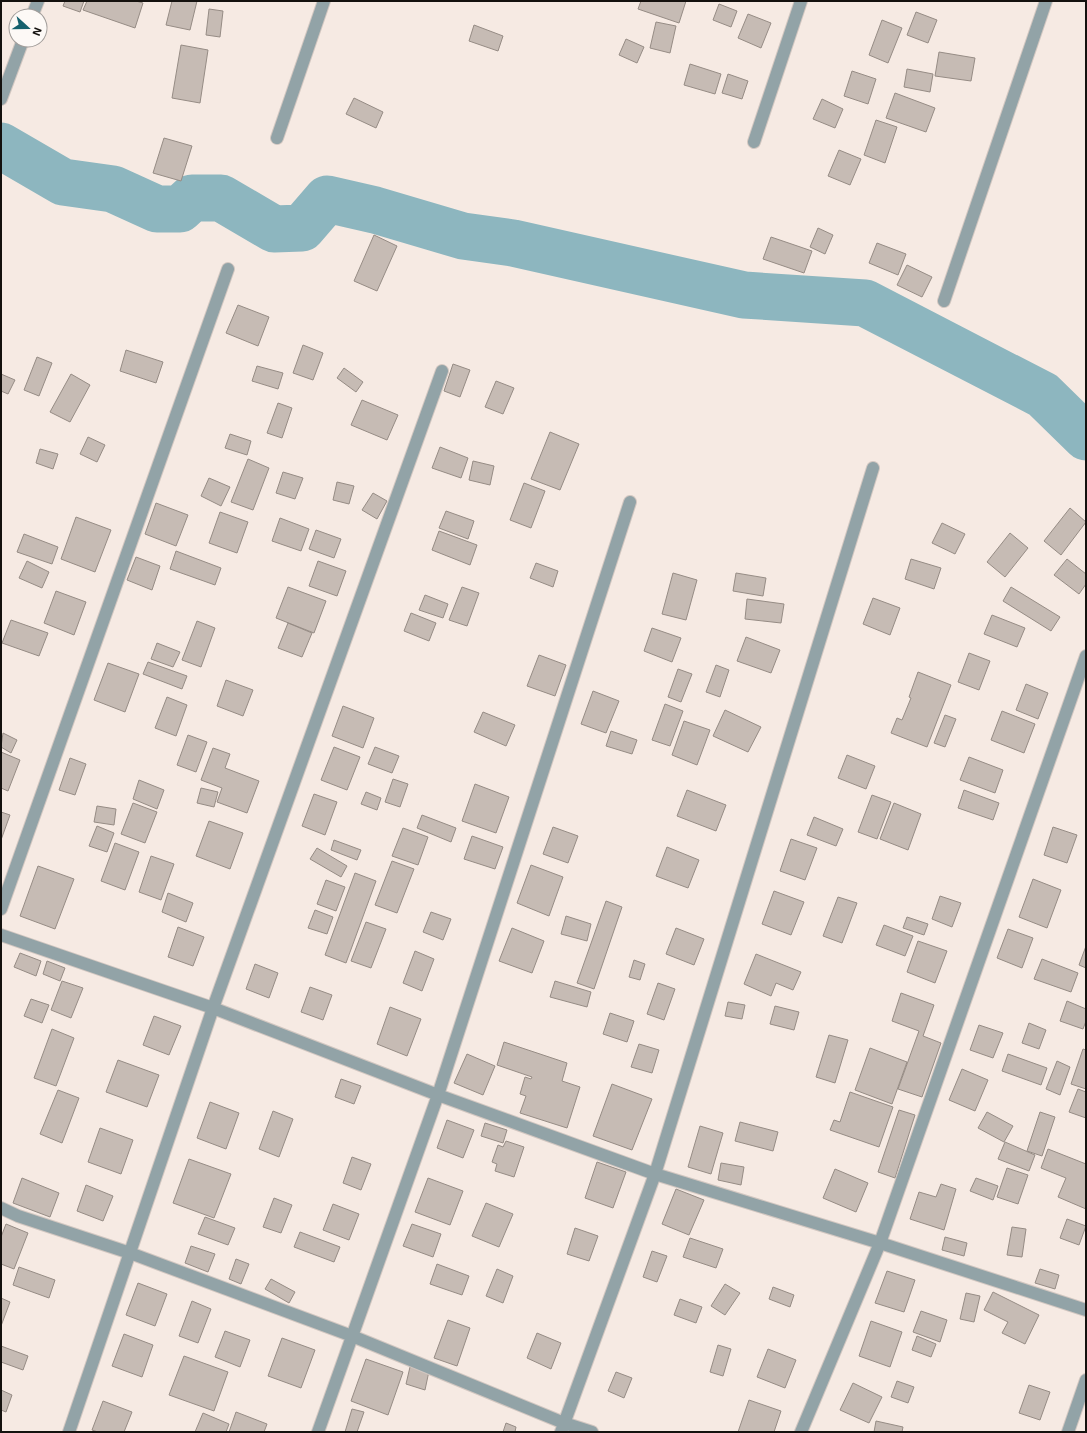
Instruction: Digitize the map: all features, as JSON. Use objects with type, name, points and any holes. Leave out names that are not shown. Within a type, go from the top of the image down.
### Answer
[{"type":"street","points":[[277,138],[324,1]]},
{"type":"street","points":[[754,142],[801,1]]},
{"type":"street","points":[[944,301],[1046,1]]},
{"type":"street","points":[[1,99],[20,48]]},
{"type":"street","points":[[1,909],[228,269]]},
{"type":"street","points":[[69,1432],[213,1008],[442,371]]},
{"type":"street","points":[[562,1428],[655,1174],[873,468]]},
{"type":"street","points":[[318,1432],[438,1094],[630,502]]},
{"type":"street","points":[[801,1432],[880,1243],[1086,656]]},
{"type":"street","points":[[1,935],[213,1008],[438,1094],[655,1174],[880,1243],[1086,1310]]},
{"type":"street","points":[[1,1208],[18,1216],[130,1254],[352,1336],[562,1428],[592,1432]]},
{"type":"street","points":[[1068,1432],[1086,1380]]},
{"type":"building","points":[[65,1],[84,1],[80,12],[63,6]]},
{"type":"building","points":[[87,1],[136,1],[143,3],[135,28],[83,10]]},
{"type":"building","points":[[172,1],[197,1],[190,30],[166,25]]},
{"type":"building","points":[[641,1],[686,1],[679,23],[638,9]]},
{"type":"building","points":[[719,4],[737,11],[731,27],[713,20]]},
{"type":"building","points":[[209,9],[223,11],[220,37],[206,35]]},
{"type":"building","points":[[916,12],[937,20],[928,43],[907,35]]},
{"type":"building","points":[[748,14],[771,23],[761,48],[738,38]]},
{"type":"building","points":[[882,20],[902,28],[888,63],[869,55]]},
{"type":"building","points":[[656,22],[676,26],[670,53],[650,48]]},
{"type":"building","points":[[474,25],[503,36],[498,51],[469,41]]},
{"type":"building","points":[[626,39],[644,47],[637,63],[619,55]]},
{"type":"building","points":[[181,45],[208,50],[200,103],[172,98]]},
{"type":"building","points":[[939,52],[975,58],[971,81],[935,76]]},
{"type":"building","points":[[690,64],[721,74],[715,94],[684,85]]},
{"type":"building","points":[[907,69],[933,74],[930,92],[904,87]]},
{"type":"building","points":[[852,71],[876,79],[868,104],[844,96]]},
{"type":"building","points":[[728,74],[748,81],[742,99],[722,93]]},
{"type":"building","points":[[895,93],[935,108],[926,132],[886,118]]},
{"type":"building","points":[[354,98],[383,112],[376,128],[346,114]]},
{"type":"building","points":[[822,99],[843,109],[835,128],[813,119]]},
{"type":"building","points":[[876,120],[897,127],[885,163],[864,155]]},
{"type":"building","points":[[164,138],[192,146],[181,181],[153,173]]},
{"type":"building","points":[[839,150],[861,159],[850,185],[828,176]]},
{"type":"building","points":[[818,228],[833,235],[825,254],[810,247]]},
{"type":"building","points":[[374,235],[397,246],[377,291],[354,281]]},
{"type":"building","points":[[771,237],[812,251],[804,273],[763,259]]},
{"type":"building","points":[[877,243],[906,254],[898,275],[869,263]]},
{"type":"building","points":[[907,265],[932,277],[922,297],[897,285]]},
{"type":"building","points":[[238,305],[269,317],[258,346],[226,333]]},
{"type":"building","points":[[303,345],[323,353],[313,380],[293,373]]},
{"type":"building","points":[[126,350],[163,362],[156,383],[120,371]]},
{"type":"building","points":[[37,357],[52,363],[39,396],[24,390]]},
{"type":"building","points":[[453,364],[470,370],[460,397],[444,391]]},
{"type":"building","points":[[257,366],[283,373],[278,389],[252,381]]},
{"type":"building","points":[[344,368],[363,382],[356,392],[337,378]]},
{"type":"building","points":[[1,374],[15,380],[8,394],[1,391]]},
{"type":"building","points":[[71,374],[90,385],[70,422],[50,412]]},
{"type":"building","points":[[496,381],[514,388],[503,414],[485,407]]},
{"type":"building","points":[[362,400],[398,415],[387,440],[351,425]]},
{"type":"building","points":[[278,403],[292,408],[282,438],[267,433]]},
{"type":"building","points":[[550,432],[579,444],[560,490],[531,479]]},
{"type":"building","points":[[230,434],[251,441],[247,455],[225,448]]},
{"type":"building","points":[[88,437],[105,445],[97,462],[80,454]]},
{"type":"building","points":[[440,447],[468,458],[461,478],[432,468]]},
{"type":"building","points":[[40,449],[58,454],[53,469],[36,463]]},
{"type":"building","points":[[248,459],[269,468],[253,510],[231,502]]},
{"type":"building","points":[[473,461],[494,466],[490,485],[469,480]]},
{"type":"building","points":[[283,472],[303,478],[295,499],[276,493]]},
{"type":"building","points":[[209,478],[230,487],[221,506],[201,496]]},
{"type":"building","points":[[337,482],[354,486],[349,504],[333,500]]},
{"type":"building","points":[[524,483],[545,491],[531,528],[510,520]]},
{"type":"building","points":[[373,493],[387,501],[377,519],[362,510]]},
{"type":"building","points":[[156,503],[188,515],[176,546],[145,534]]},
{"type":"building","points":[[1070,508],[1086,522],[1061,555],[1044,541]]},
{"type":"building","points":[[446,511],[474,521],[468,539],[439,528]]},
{"type":"building","points":[[220,512],[248,522],[237,553],[209,543]]},
{"type":"building","points":[[76,517],[111,530],[95,572],[61,559]]},
{"type":"building","points":[[280,518],[309,529],[301,551],[272,541]]},
{"type":"building","points":[[942,523],[965,534],[955,554],[932,543]]},
{"type":"building","points":[[316,530],[341,539],[334,558],[309,549]]},
{"type":"building","points":[[439,531],[477,545],[470,565],[432,550]]},
{"type":"building","points":[[1010,533],[1028,548],[1005,577],[987,562]]},
{"type":"building","points":[[24,534],[58,547],[52,564],[17,552]]},
{"type":"building","points":[[176,551],[221,568],[215,585],[170,569]]},
{"type":"building","points":[[136,557],[160,566],[152,590],[127,580]]},
{"type":"building","points":[[911,559],[941,568],[934,589],[905,579]]},
{"type":"building","points":[[1067,559],[1086,574],[1086,584],[1079,594],[1054,575]]},
{"type":"building","points":[[27,561],[49,572],[42,588],[19,578]]},
{"type":"building","points":[[318,561],[346,571],[337,596],[309,586]]},
{"type":"building","points":[[536,563],[558,571],[553,587],[530,578]]},
{"type":"building","points":[[673,573],[697,580],[686,620],[662,614]]},
{"type":"building","points":[[736,573],[766,578],[763,596],[733,591]]},
{"type":"building","points":[[288,587],[326,601],[314,633],[276,618]]},
{"type":"building","points":[[462,587],[479,593],[467,626],[449,620]]},
{"type":"building","points":[[1011,587],[1060,617],[1051,631],[1003,601]]},
{"type":"building","points":[[56,591],[86,602],[74,635],[44,623]]},
{"type":"building","points":[[425,595],[448,604],[443,618],[419,610]]},
{"type":"building","points":[[873,598],[900,608],[890,635],[863,624]]},
{"type":"building","points":[[747,599],[784,604],[781,623],[745,619]]},
{"type":"building","points":[[411,613],[436,623],[429,641],[404,631]]},
{"type":"building","points":[[992,615],[1025,628],[1017,647],[984,634]]},
{"type":"building","points":[[11,620],[48,633],[39,656],[2,643]]},
{"type":"building","points":[[197,621],[215,628],[201,667],[182,660]]},
{"type":"building","points":[[288,623],[312,633],[302,657],[278,648]]},
{"type":"building","points":[[652,628],[681,638],[672,662],[644,651]]},
{"type":"building","points":[[746,637],[780,650],[771,673],[737,661]]},
{"type":"building","points":[[157,643],[180,652],[173,667],[151,659]]},
{"type":"building","points":[[969,653],[990,661],[979,690],[958,682]]},
{"type":"building","points":[[539,655],[566,665],[555,696],[527,686]]},
{"type":"building","points":[[148,662],[187,676],[182,689],[143,674]]},
{"type":"building","points":[[108,663],[139,674],[125,712],[94,700]]},
{"type":"building","points":[[716,665],[729,670],[720,697],[706,692]]},
{"type":"building","points":[[678,669],[692,674],[681,702],[668,697]]},
{"type":"building","points":[[918,672],[951,685],[927,747],[891,733],[897,718],[902,720],[911,698],[909,697]]},
{"type":"building","points":[[226,680],[253,690],[243,716],[217,706]]},
{"type":"building","points":[[1026,684],[1048,693],[1038,719],[1016,710]]},
{"type":"building","points":[[593,691],[619,701],[606,733],[581,724]]},
{"type":"building","points":[[167,697],[187,705],[176,736],[155,728]]},
{"type":"building","points":[[665,704],[683,711],[670,746],[652,740]]},
{"type":"building","points":[[343,706],[374,718],[363,748],[332,736]]},
{"type":"building","points":[[725,710],[761,727],[748,752],[713,736]]},
{"type":"building","points":[[1002,711],[1035,724],[1024,753],[991,740]]},
{"type":"building","points":[[483,712],[515,725],[506,746],[474,732]]},
{"type":"building","points":[[945,715],[956,719],[945,747],[934,743]]},
{"type":"building","points":[[684,721],[710,730],[697,765],[672,755]]},
{"type":"building","points":[[611,731],[637,740],[632,754],[606,746]]},
{"type":"building","points":[[3,733],[17,740],[11,753],[1,747]]},
{"type":"building","points":[[188,735],[207,742],[196,772],[177,765]]},
{"type":"building","points":[[334,747],[360,757],[347,790],[321,780]]},
{"type":"building","points":[[375,747],[399,756],[392,773],[368,764]]},
{"type":"building","points":[[213,748],[230,754],[225,768],[259,781],[247,813],[217,802],[222,788],[201,780]]},
{"type":"building","points":[[1,752],[20,760],[8,791],[1,788]]},
{"type":"building","points":[[847,755],[875,766],[866,789],[838,778]]},
{"type":"building","points":[[969,757],[1003,770],[995,793],[960,780]]},
{"type":"building","points":[[70,758],[86,764],[75,795],[59,790]]},
{"type":"building","points":[[393,779],[408,784],[400,807],[385,802]]},
{"type":"building","points":[[139,780],[164,790],[157,809],[133,799]]},
{"type":"building","points":[[475,784],[509,797],[496,833],[462,821]]},
{"type":"building","points":[[201,788],[218,792],[214,807],[197,803]]},
{"type":"building","points":[[687,790],[726,805],[716,831],[677,816]]},
{"type":"building","points":[[964,790],[999,803],[993,820],[958,808]]},
{"type":"building","points":[[366,792],[381,798],[377,810],[361,804]]},
{"type":"building","points":[[314,794],[337,802],[325,835],[302,826]]},
{"type":"building","points":[[872,795],[891,802],[877,839],[858,832]]},
{"type":"building","points":[[133,803],[157,812],[145,843],[121,834]]},
{"type":"building","points":[[894,803],[921,814],[908,850],[880,839]]},
{"type":"building","points":[[97,806],[116,809],[114,825],[94,822]]},
{"type":"building","points":[[1,812],[10,815],[1,840]]},
{"type":"building","points":[[422,815],[456,828],[451,842],[417,828]]},
{"type":"building","points":[[814,817],[843,829],[836,846],[807,835]]},
{"type":"building","points":[[209,821],[243,833],[230,869],[196,856]]},
{"type":"building","points":[[97,826],[114,833],[107,852],[89,846]]},
{"type":"building","points":[[553,827],[578,836],[568,863],[543,854]]},
{"type":"building","points":[[1053,827],[1077,835],[1067,863],[1044,855]]},
{"type":"building","points":[[403,828],[428,837],[418,865],[392,856]]},
{"type":"building","points":[[472,836],[503,847],[495,869],[464,859]]},
{"type":"building","points":[[791,839],[817,848],[805,880],[780,871]]},
{"type":"building","points":[[334,840],[361,850],[357,860],[331,850]]},
{"type":"building","points":[[115,843],[139,852],[125,890],[101,881]]},
{"type":"building","points":[[667,847],[699,860],[688,888],[656,876]]},
{"type":"building","points":[[317,848],[347,866],[341,877],[310,859]]},
{"type":"building","points":[[151,856],[174,864],[161,900],[139,892]]},
{"type":"building","points":[[392,861],[414,869],[397,913],[375,905]]},
{"type":"building","points":[[531,865],[563,877],[549,916],[517,903]]},
{"type":"building","points":[[38,866],[74,879],[55,929],[20,916]]},
{"type":"building","points":[[355,873],[376,881],[346,963],[325,955]]},
{"type":"building","points":[[1033,879],[1061,890],[1047,928],[1019,917]]},
{"type":"building","points":[[326,880],[345,887],[336,911],[317,904]]},
{"type":"building","points":[[774,891],[804,902],[791,935],[762,924]]},
{"type":"building","points":[[168,893],[193,903],[186,922],[162,912]]},
{"type":"building","points":[[940,896],[961,903],[952,927],[932,919]]},
{"type":"building","points":[[838,897],[857,903],[842,943],[823,936]]},
{"type":"building","points":[[606,901],[622,907],[594,989],[577,983]]},
{"type":"building","points":[[315,910],[333,917],[327,934],[308,928]]},
{"type":"building","points":[[431,912],[451,919],[443,940],[423,932]]},
{"type":"building","points":[[566,916],[591,924],[587,941],[561,934]]},
{"type":"building","points":[[907,917],[928,924],[924,935],[903,928]]},
{"type":"building","points":[[366,922],[386,929],[371,968],[351,961]]},
{"type":"building","points":[[884,925],[913,936],[905,956],[876,945]]},
{"type":"building","points":[[178,927],[204,937],[193,966],[168,957]]},
{"type":"building","points":[[512,928],[544,941],[532,973],[499,961]]},
{"type":"building","points":[[676,928],[704,939],[694,965],[666,954]]},
{"type":"building","points":[[1008,929],[1033,938],[1022,968],[997,958]]},
{"type":"building","points":[[918,941],[947,951],[935,983],[907,972]]},
{"type":"building","points":[[1086,946],[1086,968],[1079,965]]},
{"type":"building","points":[[415,951],[434,959],[422,991],[403,983]]},
{"type":"building","points":[[20,953],[41,961],[36,976],[14,967]]},
{"type":"building","points":[[756,954],[801,972],[793,990],[776,983],[771,996],[744,984]]},
{"type":"building","points":[[1042,959],[1078,973],[1071,992],[1034,979]]},
{"type":"building","points":[[634,960],[645,964],[640,980],[629,977]]},
{"type":"building","points":[[47,961],[65,968],[60,981],[43,974]]},
{"type":"building","points":[[255,964],[278,973],[269,998],[246,989]]},
{"type":"building","points":[[62,981],[83,988],[71,1018],[51,1010]]},
{"type":"building","points":[[555,981],[591,992],[587,1007],[550,997]]},
{"type":"building","points":[[658,983],[675,989],[664,1020],[647,1014]]},
{"type":"building","points":[[310,987],[332,995],[323,1020],[301,1012]]},
{"type":"building","points":[[901,993],[934,1005],[923,1036],[941,1043],[922,1097],[898,1089],[919,1031],[892,1021]]},
{"type":"building","points":[[31,999],[49,1005],[42,1023],[24,1016]]},
{"type":"building","points":[[1067,1001],[1086,1009],[1086,1021],[1083,1029],[1060,1021]]},
{"type":"building","points":[[728,1002],[745,1005],[742,1019],[725,1016]]},
{"type":"building","points":[[775,1006],[799,1012],[794,1030],[770,1024]]},
{"type":"building","points":[[390,1007],[421,1019],[407,1056],[377,1044]]},
{"type":"building","points":[[610,1013],[634,1021],[627,1042],[603,1034]]},
{"type":"building","points":[[154,1016],[181,1026],[169,1055],[143,1045]]},
{"type":"building","points":[[1029,1023],[1046,1030],[1039,1049],[1022,1043]]},
{"type":"building","points":[[979,1025],[1003,1033],[993,1058],[970,1050]]},
{"type":"building","points":[[52,1029],[74,1038],[56,1086],[34,1078]]},
{"type":"building","points":[[829,1035],[848,1040],[835,1083],[816,1077]]},
{"type":"building","points":[[504,1042],[567,1063],[562,1081],[580,1087],[567,1128],[520,1113],[526,1096],[520,1094],[525,1077],[531,1079],[532,1077],[497,1065]]},
{"type":"building","points":[[639,1044],[659,1050],[652,1073],[631,1067]]},
{"type":"building","points":[[870,1048],[907,1062],[892,1104],[855,1090]]},
{"type":"building","points":[[1083,1049],[1086,1050],[1086,1089],[1071,1084]]},
{"type":"building","points":[[467,1054],[495,1066],[483,1095],[454,1083]]},
{"type":"building","points":[[1008,1054],[1047,1068],[1041,1085],[1002,1071]]},
{"type":"building","points":[[118,1060],[159,1075],[147,1107],[106,1092]]},
{"type":"building","points":[[1057,1061],[1070,1067],[1060,1095],[1046,1089]]},
{"type":"building","points":[[962,1069],[988,1080],[975,1111],[949,1100]]},
{"type":"building","points":[[341,1079],[361,1086],[354,1104],[335,1097]]},
{"type":"building","points":[[612,1084],[652,1099],[632,1150],[593,1136]]},
{"type":"building","points":[[1078,1089],[1086,1092],[1086,1118],[1069,1112]]},
{"type":"building","points":[[58,1090],[79,1098],[62,1143],[40,1134]]},
{"type":"building","points":[[850,1092],[893,1107],[879,1147],[830,1130],[834,1120],[840,1122]]},
{"type":"building","points":[[210,1102],[239,1113],[226,1149],[197,1138]]},
{"type":"building","points":[[899,1110],[915,1115],[895,1178],[878,1172]]},
{"type":"building","points":[[273,1111],[293,1119],[279,1157],[259,1149]]},
{"type":"building","points":[[987,1112],[1013,1126],[1004,1142],[978,1128]]},
{"type":"building","points":[[1040,1112],[1055,1117],[1042,1156],[1027,1151]]},
{"type":"building","points":[[447,1120],[474,1130],[463,1158],[437,1148]]},
{"type":"building","points":[[740,1122],[778,1132],[773,1151],[735,1141]]},
{"type":"building","points":[[485,1123],[507,1130],[503,1143],[481,1136]]},
{"type":"building","points":[[700,1126],[723,1133],[711,1174],[688,1167]]},
{"type":"building","points":[[100,1128],[133,1140],[121,1174],[88,1162]]},
{"type":"building","points":[[506,1141],[524,1147],[514,1177],[495,1171],[497,1164],[492,1162],[498,1145],[503,1147]]},
{"type":"building","points":[[1005,1142],[1035,1155],[1029,1171],[998,1159]]},
{"type":"building","points":[[1048,1149],[1086,1164],[1086,1209],[1058,1197],[1066,1178],[1041,1168]]},
{"type":"building","points":[[352,1157],[371,1164],[361,1190],[343,1183]]},
{"type":"building","points":[[189,1159],[231,1174],[214,1218],[173,1203]]},
{"type":"building","points":[[597,1162],[626,1172],[613,1208],[585,1198]]},
{"type":"building","points":[[721,1163],[744,1167],[741,1185],[718,1180]]},
{"type":"building","points":[[1007,1168],[1028,1175],[1018,1204],[997,1197]]},
{"type":"building","points":[[835,1169],[868,1183],[856,1212],[823,1198]]},
{"type":"building","points":[[22,1178],[59,1193],[50,1217],[13,1203]]},
{"type":"building","points":[[428,1178],[463,1191],[450,1225],[415,1212]]},
{"type":"building","points":[[976,1178],[998,1186],[993,1200],[970,1191]]},
{"type":"building","points":[[941,1184],[956,1189],[944,1230],[910,1219],[919,1192],[936,1197]]},
{"type":"building","points":[[86,1185],[113,1196],[103,1221],[77,1211]]},
{"type":"building","points":[[676,1189],[704,1200],[689,1235],[662,1224]]},
{"type":"building","points":[[274,1198],[292,1205],[281,1233],[263,1227]]},
{"type":"building","points":[[486,1203],[513,1214],[499,1247],[472,1236]]},
{"type":"building","points":[[333,1204],[359,1214],[349,1240],[323,1230]]},
{"type":"building","points":[[205,1217],[235,1228],[228,1245],[198,1234]]},
{"type":"building","points":[[1067,1219],[1086,1226],[1079,1245],[1060,1238]]},
{"type":"building","points":[[6,1224],[28,1233],[14,1269],[1,1264],[1,1237]]},
{"type":"building","points":[[412,1224],[441,1234],[433,1257],[403,1246]]},
{"type":"building","points":[[1012,1227],[1026,1229],[1022,1257],[1007,1255]]},
{"type":"building","points":[[575,1228],[598,1236],[589,1261],[567,1254]]},
{"type":"building","points":[[300,1232],[340,1247],[334,1262],[294,1247]]},
{"type":"building","points":[[945,1237],[967,1243],[964,1256],[942,1250]]},
{"type":"building","points":[[690,1238],[723,1249],[716,1268],[683,1257]]},
{"type":"building","points":[[191,1246],[215,1254],[208,1272],[185,1263]]},
{"type":"building","points":[[652,1251],[667,1256],[657,1282],[643,1277]]},
{"type":"building","points":[[236,1259],[249,1264],[241,1284],[229,1279]]},
{"type":"building","points":[[437,1264],[469,1276],[462,1295],[430,1284]]},
{"type":"building","points":[[19,1267],[55,1280],[49,1298],[13,1285]]},
{"type":"building","points":[[497,1269],[513,1276],[503,1303],[486,1296]]},
{"type":"building","points":[[1040,1269],[1059,1275],[1055,1289],[1035,1283]]},
{"type":"building","points":[[887,1271],[915,1280],[904,1312],[875,1303]]},
{"type":"building","points":[[271,1279],[295,1292],[289,1303],[265,1289]]},
{"type":"building","points":[[138,1283],[167,1294],[155,1326],[126,1315]]},
{"type":"building","points":[[725,1284],[740,1293],[725,1315],[711,1306]]},
{"type":"building","points":[[773,1287],[794,1295],[790,1307],[769,1299]]},
{"type":"building","points":[[993,1292],[1039,1315],[1025,1344],[1002,1333],[1008,1322],[984,1310]]},
{"type":"building","points":[[966,1293],[980,1296],[974,1322],[960,1319]]},
{"type":"building","points":[[1,1298],[10,1302],[1,1326]]},
{"type":"building","points":[[680,1299],[702,1307],[696,1323],[674,1315]]},
{"type":"building","points":[[192,1301],[211,1309],[198,1343],[179,1336]]},
{"type":"building","points":[[921,1311],[947,1320],[940,1342],[913,1332]]},
{"type":"building","points":[[448,1320],[470,1328],[457,1366],[434,1358]]},
{"type":"building","points":[[871,1321],[902,1332],[890,1367],[859,1356]]},
{"type":"building","points":[[225,1331],[250,1340],[240,1367],[215,1357]]},
{"type":"building","points":[[537,1333],[561,1343],[551,1369],[527,1358]]},
{"type":"building","points":[[124,1334],[153,1345],[142,1377],[112,1366]]},
{"type":"building","points":[[917,1336],[936,1344],[931,1357],[912,1350]]},
{"type":"building","points":[[282,1338],[315,1350],[301,1388],[268,1376]]},
{"type":"building","points":[[718,1345],[731,1349],[723,1376],[710,1372]]},
{"type":"building","points":[[1,1346],[28,1356],[23,1370],[1,1362]]},
{"type":"building","points":[[768,1349],[796,1360],[785,1388],[757,1377]]},
{"type":"building","points":[[184,1356],[228,1372],[214,1411],[169,1395]]},
{"type":"building","points":[[366,1359],[403,1372],[388,1415],[351,1401]]},
{"type":"building","points":[[410,1367],[429,1371],[425,1390],[406,1384]]},
{"type":"building","points":[[616,1372],[632,1378],[624,1398],[608,1391]]},
{"type":"building","points":[[897,1381],[914,1387],[908,1403],[891,1397]]},
{"type":"building","points":[[853,1383],[882,1397],[869,1423],[840,1410]]},
{"type":"building","points":[[1029,1385],[1050,1392],[1040,1420],[1019,1413]]},
{"type":"building","points":[[1,1390],[12,1395],[6,1412],[1,1410]]},
{"type":"building","points":[[749,1400],[781,1411],[774,1432],[738,1432]]},
{"type":"building","points":[[103,1401],[132,1412],[124,1432],[98,1432],[92,1430]]},
{"type":"building","points":[[352,1409],[364,1412],[357,1432],[345,1432]]},
{"type":"building","points":[[236,1412],[267,1424],[264,1432],[229,1432]]},
{"type":"building","points":[[203,1413],[229,1424],[226,1432],[195,1432]]},
{"type":"building","points":[[876,1421],[903,1427],[902,1432],[874,1432]]},
{"type":"building","points":[[506,1423],[516,1427],[515,1432],[503,1432]]},
{"type":"waterway","points":[[1,146],[63,182],[113,189],[157,209],[180,209],[192,198],[221,198],[274,229],[302,228],[327,199],[375,210],[463,236],[513,243],[744,295],[865,303],[1043,395],[1086,437]]}]
